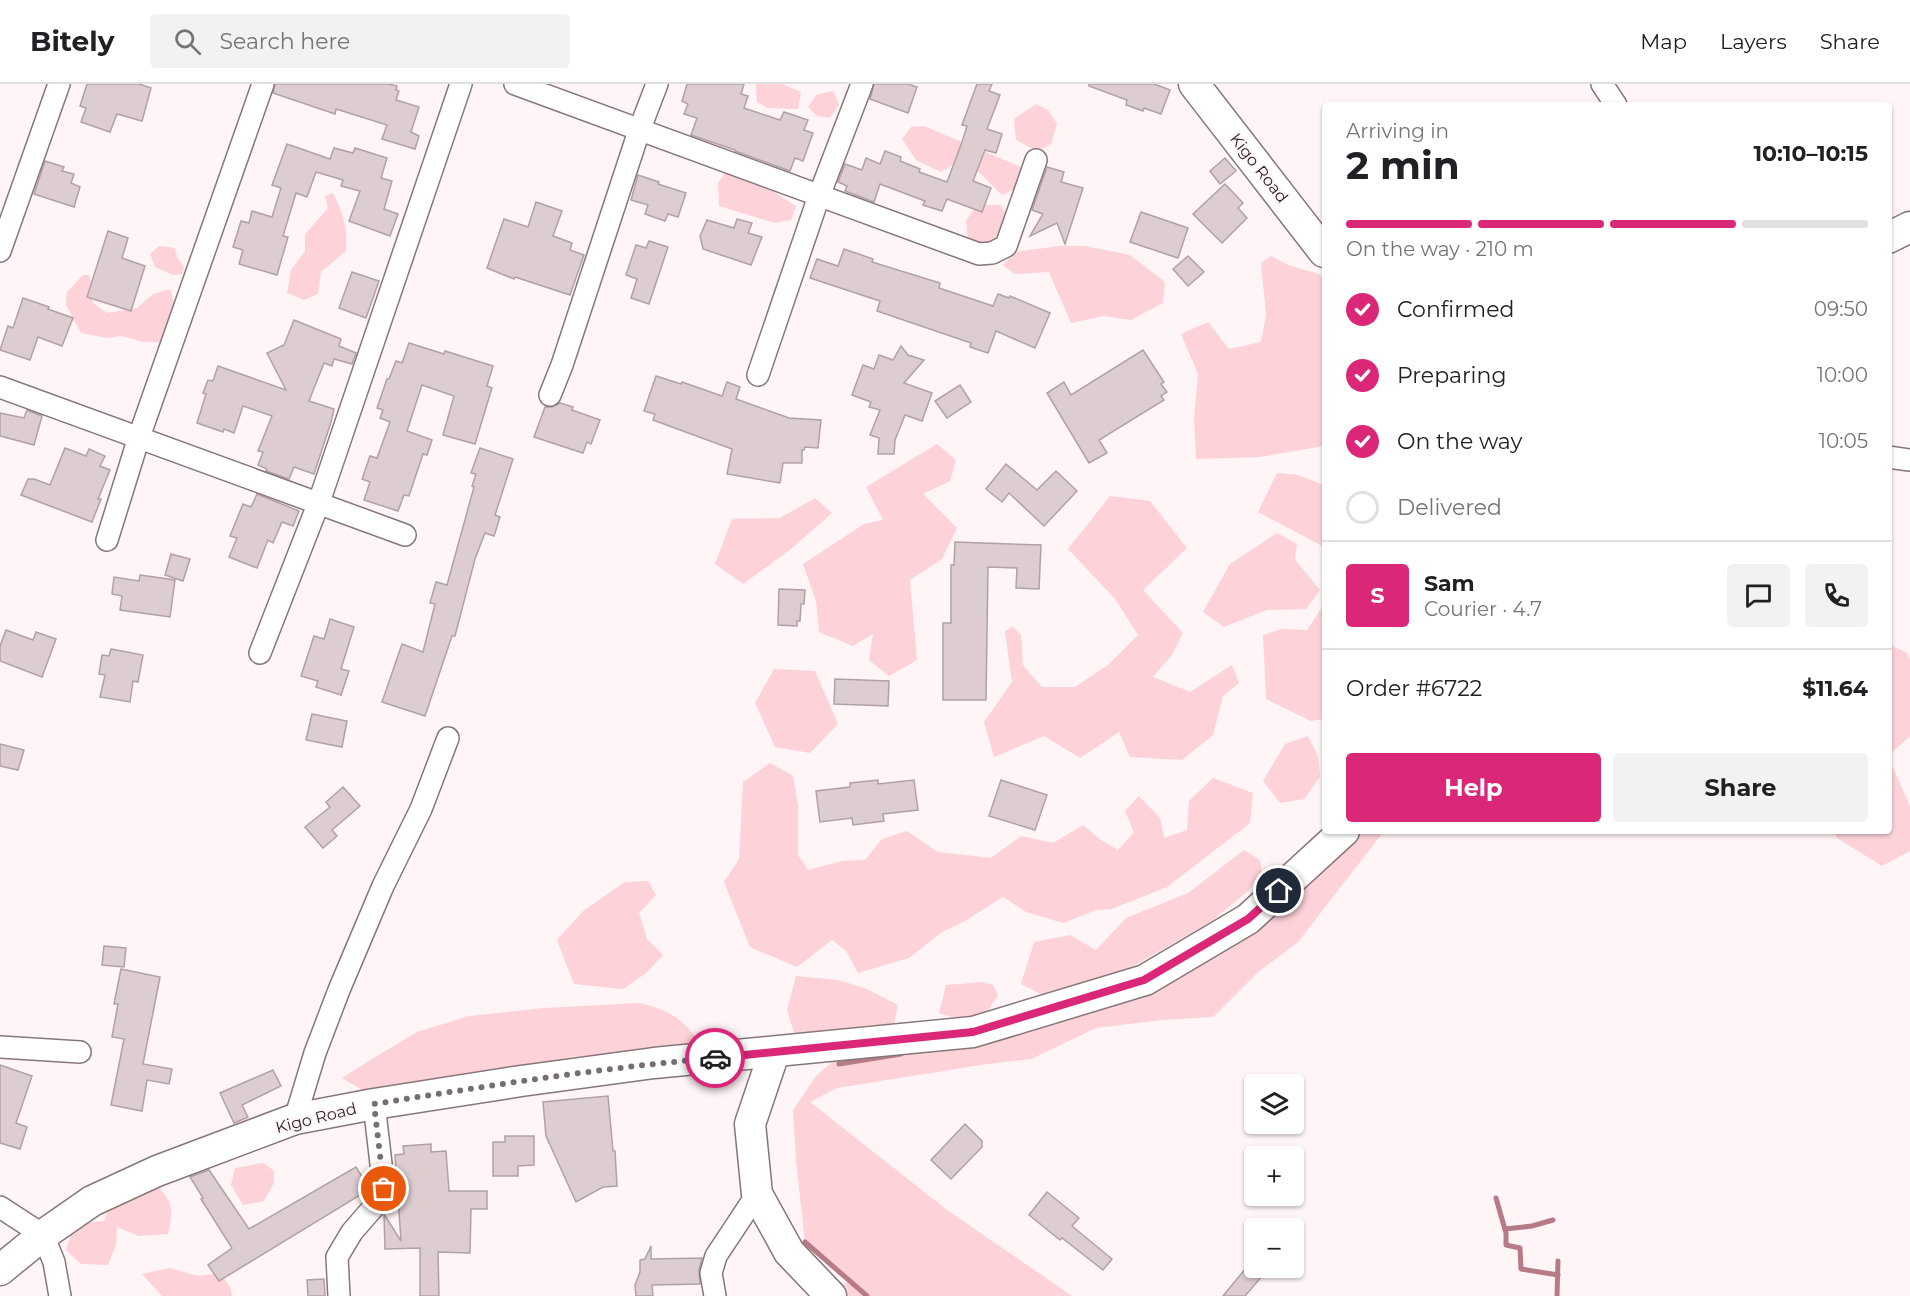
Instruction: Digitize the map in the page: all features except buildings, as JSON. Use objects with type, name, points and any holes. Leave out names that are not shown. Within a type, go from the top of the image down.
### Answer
[{"type":"street","points":[[0,251],[59,84]]},
{"type":"street","points":[[107,540],[139,437],[262,84]]},
{"type":"street","points":[[260,653],[319,502],[461,84]]},
{"type":"street","points":[[515,84],[979,254],[992,253],[1006,246],[1036,160]]},
{"type":"street","points":[[550,395],[657,84]]},
{"type":"street","points":[[759,375],[819,196],[862,84]]},
{"type":"street","name":"Kigo Road","points":[[1194,84],[1322,249]]},
{"type":"street","points":[[1602,84],[1614,102]]},
{"type":"street","points":[[1892,236],[1910,226]]},
{"type":"street","points":[[0,387],[405,535]]},
{"type":"street","points":[[1892,458],[1910,460]]},
{"type":"street","points":[[295,1119],[315,1053],[339,990],[383,886],[421,809],[448,738]]},
{"type":"street","name":"Kigo Road","points":[[0,1270],[43,1235],[92,1202],[157,1171],[295,1119],[521,1081],[654,1064],[973,1032],[1144,980],[1248,919],[1341,834]]},
{"type":"street","points":[[0,1047],[80,1052]]},
{"type":"street","points":[[774,1053],[750,1124],[757,1194],[789,1251],[831,1296]]},
{"type":"street","points":[[339,1296],[337,1257],[352,1232],[378,1202],[384,1189],[374,1104]]},
{"type":"street","points":[[715,1296],[711,1273],[716,1256],[757,1194]]},
{"type":"street","points":[[0,1206],[43,1235],[54,1262],[60,1296]]},
{"type":"shaded area","points":[[756,84],[782,84],[801,92],[798,109],[768,108],[757,102]]},
{"type":"shaded area","points":[[833,91],[839,105],[830,118],[817,116],[808,107],[816,95]]},
{"type":"shaded area","points":[[1036,104],[1048,110],[1057,124],[1051,144],[1037,151],[1016,140],[1014,119]]},
{"type":"shaded area","points":[[924,126],[1021,167],[1018,187],[1002,195],[976,169],[958,162],[941,172],[916,160],[902,139],[911,127]]},
{"type":"shaded area","points":[[728,168],[766,187],[796,206],[791,220],[775,223],[719,206],[718,183]]},
{"type":"shaded area","points":[[333,193],[344,221],[346,251],[321,272],[318,294],[304,300],[287,293],[291,270],[305,251],[305,234],[328,208],[325,196]]},
{"type":"shaded area","points":[[977,205],[1000,205],[1006,213],[1005,222],[992,244],[968,242],[966,221]]},
{"type":"shaded area","points":[[159,246],[175,248],[177,257],[184,267],[182,274],[173,275],[155,267],[150,254]]},
{"type":"shaded area","points":[[1060,246],[1085,246],[1130,255],[1165,282],[1163,303],[1131,320],[1103,316],[1071,323],[1049,272],[1014,274],[1003,265],[1015,252]]},
{"type":"shaded area","points":[[1271,256],[1288,265],[1319,274],[1322,278],[1322,446],[1260,457],[1196,459],[1194,418],[1198,374],[1181,334],[1208,322],[1229,349],[1261,342],[1266,315],[1261,263]]},
{"type":"shaded area","points":[[83,275],[88,275],[90,278],[93,303],[107,313],[137,308],[153,294],[170,289],[174,303],[161,342],[144,342],[121,336],[106,338],[81,333],[66,305],[67,292]]},
{"type":"shaded area","points":[[937,444],[956,460],[950,481],[923,494],[957,528],[942,559],[910,580],[917,660],[889,676],[869,660],[873,634],[853,646],[819,632],[816,601],[803,564],[864,524],[883,520],[866,487]]},
{"type":"shaded area","points":[[1277,473],[1298,475],[1322,484],[1322,546],[1258,512]]},
{"type":"shaded area","points":[[1110,496],[1150,501],[1187,548],[1143,590],[1183,633],[1171,656],[1153,677],[1190,692],[1232,665],[1239,683],[1223,696],[1213,735],[1182,760],[1130,757],[1119,732],[1080,758],[1044,736],[994,757],[984,722],[1012,682],[1005,632],[1012,626],[1021,635],[1023,665],[1042,687],[1075,687],[1108,665],[1138,635],[1116,600],[1068,549]]},
{"type":"shaded area","points":[[815,498],[832,513],[791,549],[743,584],[715,564],[732,519],[780,518]]},
{"type":"shaded area","points":[[1277,533],[1297,544],[1295,560],[1320,590],[1306,609],[1267,610],[1224,627],[1203,612],[1230,564]]},
{"type":"shaded area","points":[[1322,607],[1322,719],[1311,721],[1266,699],[1263,635],[1282,629],[1307,630]]},
{"type":"shaded area","points":[[1892,646],[1907,653],[1910,659],[1910,736],[1892,752]]},
{"type":"shaded area","points":[[774,669],[815,671],[838,724],[810,753],[775,747],[755,703]]},
{"type":"shaded area","points":[[1308,736],[1318,756],[1320,777],[1304,799],[1280,803],[1263,781],[1285,744]]},
{"type":"shaded area","points":[[770,763],[793,776],[798,806],[798,855],[808,870],[842,861],[865,860],[882,839],[907,831],[938,852],[991,858],[1021,836],[1053,843],[1083,825],[1102,841],[1118,850],[1134,832],[1125,811],[1139,796],[1160,818],[1164,838],[1187,830],[1189,801],[1213,778],[1253,793],[1250,823],[1167,887],[1112,909],[1097,910],[1063,923],[1026,912],[1003,897],[965,921],[942,932],[909,958],[858,973],[846,951],[832,940],[797,967],[750,947],[724,882],[739,859],[743,782]]},
{"type":"shaded area","points":[[1892,766],[1910,806],[1910,851],[1882,866],[1837,838],[1835,834],[1892,834]]},
{"type":"shaded area","points":[[1345,834],[1382,834],[1298,942],[1257,973],[1213,1017],[1096,1028],[1031,1059],[837,1088],[810,1102],[947,1210],[1072,1296],[848,1296],[839,1289],[849,1280],[805,1242],[796,1160],[793,1110],[816,1076],[836,1059],[1115,996]]},
{"type":"shaded area","points":[[1244,850],[1260,860],[1262,872],[1249,890],[1212,921],[1135,965],[1053,1000],[1021,984],[1034,942],[1070,935],[1096,950],[1126,918],[1188,893]]},
{"type":"shaded area","points":[[648,881],[656,895],[639,913],[647,939],[663,955],[646,973],[623,989],[574,984],[557,940],[583,911],[625,882]]},
{"type":"shaded area","points":[[796,976],[838,980],[867,989],[898,1005],[894,1024],[850,1040],[795,1036],[787,1010]]},
{"type":"shaded area","points":[[982,982],[993,985],[998,995],[989,1009],[967,1022],[939,1013],[946,985]]},
{"type":"shaded area","points":[[640,1003],[669,1013],[683,1023],[703,1046],[572,1057],[493,1072],[364,1091],[342,1078],[417,1032],[469,1016],[544,1008]]},
{"type":"shaded area","points":[[263,1163],[274,1171],[274,1183],[264,1201],[243,1205],[231,1185],[235,1168]]},
{"type":"shaded area","points":[[155,1182],[169,1201],[171,1217],[168,1234],[139,1236],[117,1227],[116,1245],[108,1265],[81,1264],[66,1250],[74,1224],[104,1221],[111,1203]]},
{"type":"shaded area","points":[[170,1268],[198,1276],[220,1273],[230,1287],[232,1296],[162,1296],[142,1274]]},
{"type":"waterway","points":[[839,1064],[901,1054]]},
{"type":"waterway","points":[[1496,1198],[1506,1233],[1506,1245],[1520,1248],[1521,1269],[1558,1275]]},
{"type":"waterway","points":[[1505,1229],[1532,1226],[1553,1220]]},
{"type":"waterway","points":[[805,1242],[867,1296]]},
{"type":"waterway","points":[[1557,1296],[1558,1261]]},
{"type":"way so far","points":[[384,1189],[374,1104],[521,1081],[715,1058]]},
{"type":"route","points":[[715,1058],[973,1032],[1144,980],[1248,919],[1279,891]]}]
